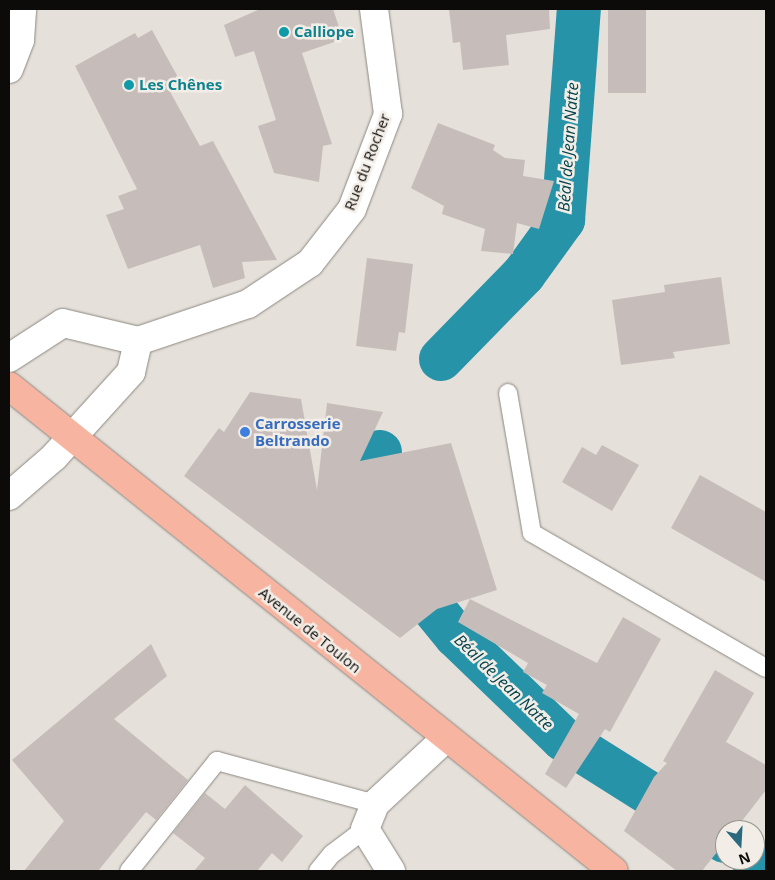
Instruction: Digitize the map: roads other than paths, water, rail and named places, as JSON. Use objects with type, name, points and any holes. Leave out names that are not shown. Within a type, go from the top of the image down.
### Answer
[{"type":"main road","name":"Avenue de Toulon","points":[[9,386],[71,438],[614,871]]},
{"type":"street","points":[[9,69],[20,40],[22,9]]},
{"type":"street","name":"Rue du Rocher","points":[[138,342],[248,304],[310,263],[352,209],[388,114],[374,9]]},
{"type":"street","points":[[9,358],[63,323],[138,342],[131,372],[71,438],[9,496]]},
{"type":"street","points":[[391,871],[370,816],[446,738]]},
{"type":"lane","points":[[508,393],[532,532],[766,668]]},
{"type":"lane","points":[[129,871],[217,761],[370,816],[332,854],[318,871]]},
{"type":"waterway","name":"Béal de Jean Natte","points":[[441,359],[524,274],[563,220],[579,9]]},
{"type":"waterway","name":"Béal de Jean Natte","points":[[380,452],[378,488],[385,528],[411,581],[456,636],[563,739],[715,835]]},
{"type":"place","name":"Calliope","points":[[284,32]]},
{"type":"place","name":"Les Chênes","points":[[129,85]]},
{"type":"place","name":"Carrosserie Beltrando","points":[[245,432]]}]
